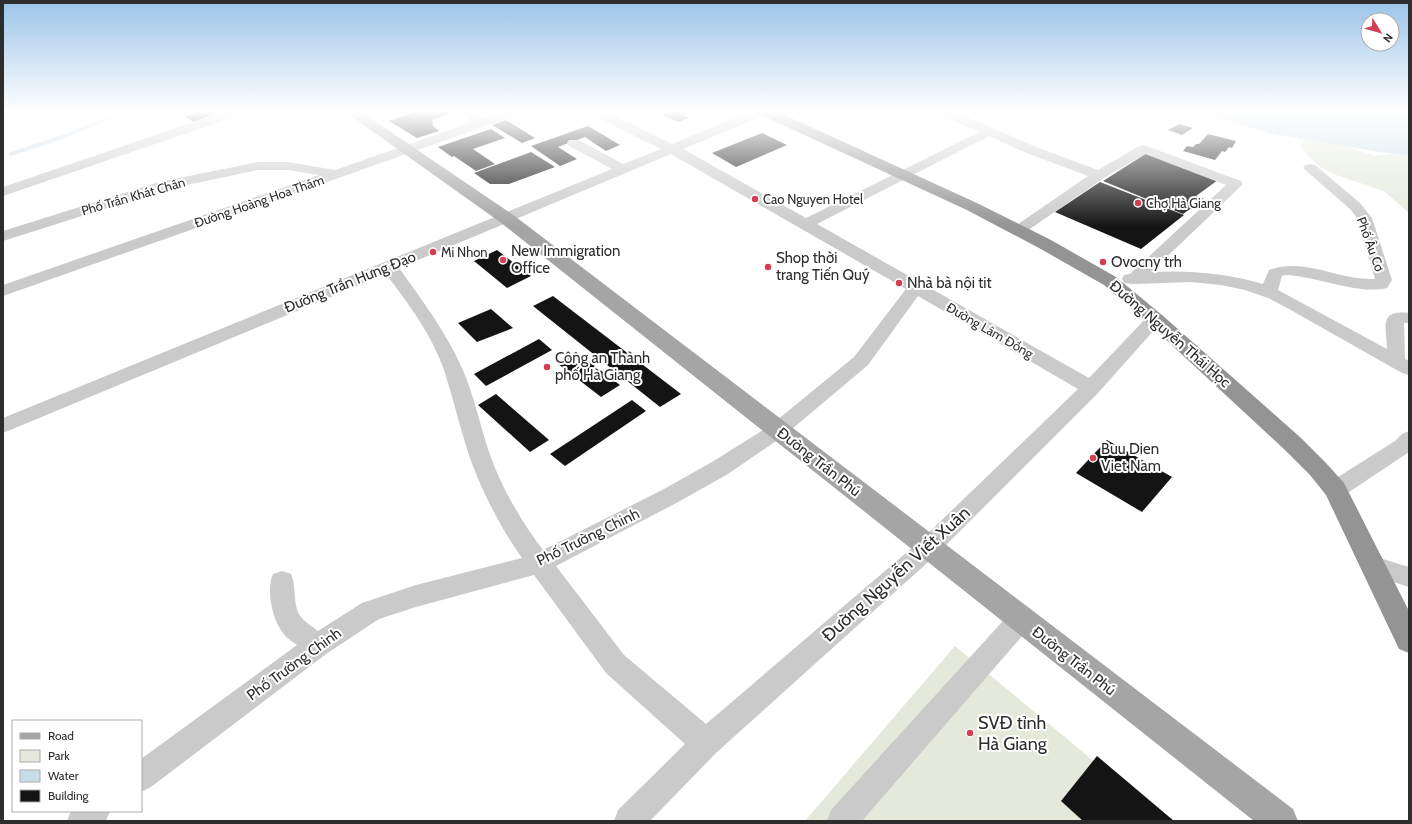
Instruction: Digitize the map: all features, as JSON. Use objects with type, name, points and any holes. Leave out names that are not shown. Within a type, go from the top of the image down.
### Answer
[{"type":"highway","name":"Đường Nguyễn Thái Học","points":[[847,149],[973,207],[1019,230],[1110,281],[1155,319],[1293,444],[1318,469],[1335,490],[1409,640]]},
{"type":"main road","name":"Đường Trần Phú","points":[[409,149],[506,218],[928,548],[1281,821]]},
{"type":"street","points":[[3,192],[127,149]]},
{"type":"street","name":"Đường Hoàng Hoa Thám","points":[[3,291],[407,149]]},
{"type":"street","points":[[586,149],[623,169]]},
{"type":"street","name":"Đường Trần Hưng Đạo","points":[[3,426],[671,149]]},
{"type":"street","name":"Đường Lâm Đồng","points":[[673,149],[806,224],[1091,388]]},
{"type":"street","points":[[806,224],[905,176],[955,149]]},
{"type":"street","points":[[1033,149],[1100,175]]},
{"type":"street","points":[[1019,230],[1100,175],[1145,150],[1236,184],[1134,279]]},
{"type":"street","name":"Phố Trần Khát Chân","points":[[3,236],[130,194],[243,168],[258,166],[288,166],[337,174]]},
{"type":"street","name":"Phố Âu Cơ","points":[[1269,293],[1275,273],[1282,270],[1323,275],[1368,285],[1381,284],[1384,280],[1364,218],[1354,206],[1310,168]]},
{"type":"street","points":[[389,266],[437,336],[453,369],[479,454],[499,499],[521,538],[615,664],[706,743]]},
{"type":"street","points":[[1110,281],[1178,277],[1218,279],[1250,286],[1292,304],[1403,365]]},
{"type":"street","name":"Phố Trường Chinh","points":[[142,776],[317,646],[371,611],[416,596],[540,563],[679,491],[720,468],[778,430],[861,361],[916,288]]},
{"type":"street","points":[[1403,365],[1395,319],[1398,317],[1409,318]]},
{"type":"street","name":"Đường Nguyễn Viết Xuân","points":[[629,821],[706,743],[928,548],[1091,388],[1155,319]]},
{"type":"street","points":[[1335,490],[1402,446],[1409,439]]},
{"type":"street","points":[[1373,566],[1409,577]]},
{"type":"street","points":[[282,581],[284,608],[292,625],[317,646]]},
{"type":"street","points":[[842,821],[1021,619]]},
{"type":"street","points":[[82,821],[94,812]]},
{"type":"green space","points":[[1304,149],[1356,149],[1375,156],[1387,154],[1409,156],[1409,213],[1384,191],[1336,175],[1320,167],[1308,156]]},
{"type":"green space","name":"SVĐ tỉnh Hà Giang","points":[[955,646],[1166,821],[805,821]]},
{"type":"water","points":[[1364,149],[1409,149],[1409,156]]},
{"type":"building","points":[[441,149],[474,149],[495,164],[476,171],[454,156],[452,157]]},
{"type":"building","points":[[536,149],[562,149],[577,159],[560,166]]},
{"type":"building","points":[[721,149],[777,149],[736,167],[712,153]]},
{"type":"building","points":[[1184,149],[1227,149],[1225,152],[1222,151],[1215,160],[1183,151]]},
{"type":"building","points":[[531,152],[555,167],[509,184],[490,184],[474,173]]},
{"type":"building","points":[[1147,153],[1218,180],[1196,196],[1204,199],[1183,214],[1103,181]]},
{"type":"building","points":[[1100,182],[1184,215],[1141,249],[1055,212]]},
{"type":"building","points":[[497,250],[531,276],[507,288],[474,261]]},
{"type":"building","points":[[553,296],[681,394],[660,407],[533,306]]},
{"type":"building","points":[[491,309],[513,328],[477,342],[458,323]]},
{"type":"building","points":[[539,339],[552,350],[486,386],[474,374]]},
{"type":"building","points":[[576,352],[620,385],[601,397],[557,363]]},
{"type":"building","points":[[496,394],[549,440],[530,452],[478,405]]},
{"type":"building","points":[[632,400],[646,411],[565,466],[550,454]]},
{"type":"building","points":[[1107,440],[1172,477],[1142,512],[1076,473]]},
{"type":"building","points":[[1097,756],[1174,821],[1083,821],[1061,801]]},
{"type":"waterway","points":[[11,154],[25,149]]},
{"type":"place","name":"Cao Nguyen Hotel","points":[[755,199]]},
{"type":"place","name":"Chợ Hà Giang","points":[[1138,203]]},
{"type":"place","name":"Mi Nhon","points":[[433,252]]},
{"type":"place","name":"New Immigration Office","points":[[503,260]]},
{"type":"place","name":"Ovocny trh","points":[[1103,262]]},
{"type":"place","name":"Shop thời trang Tiến Quý","points":[[768,267]]},
{"type":"place","name":"Nhà bà nội tit","points":[[899,283]]},
{"type":"place","name":"Công an Thành phố Hà Giang","points":[[547,367]]},
{"type":"place","name":"Buu Dien Viet Nam","points":[[1093,458]]},
{"type":"place","name":"SVĐ tỉnh Hà Giang","points":[[970,733]]}]
